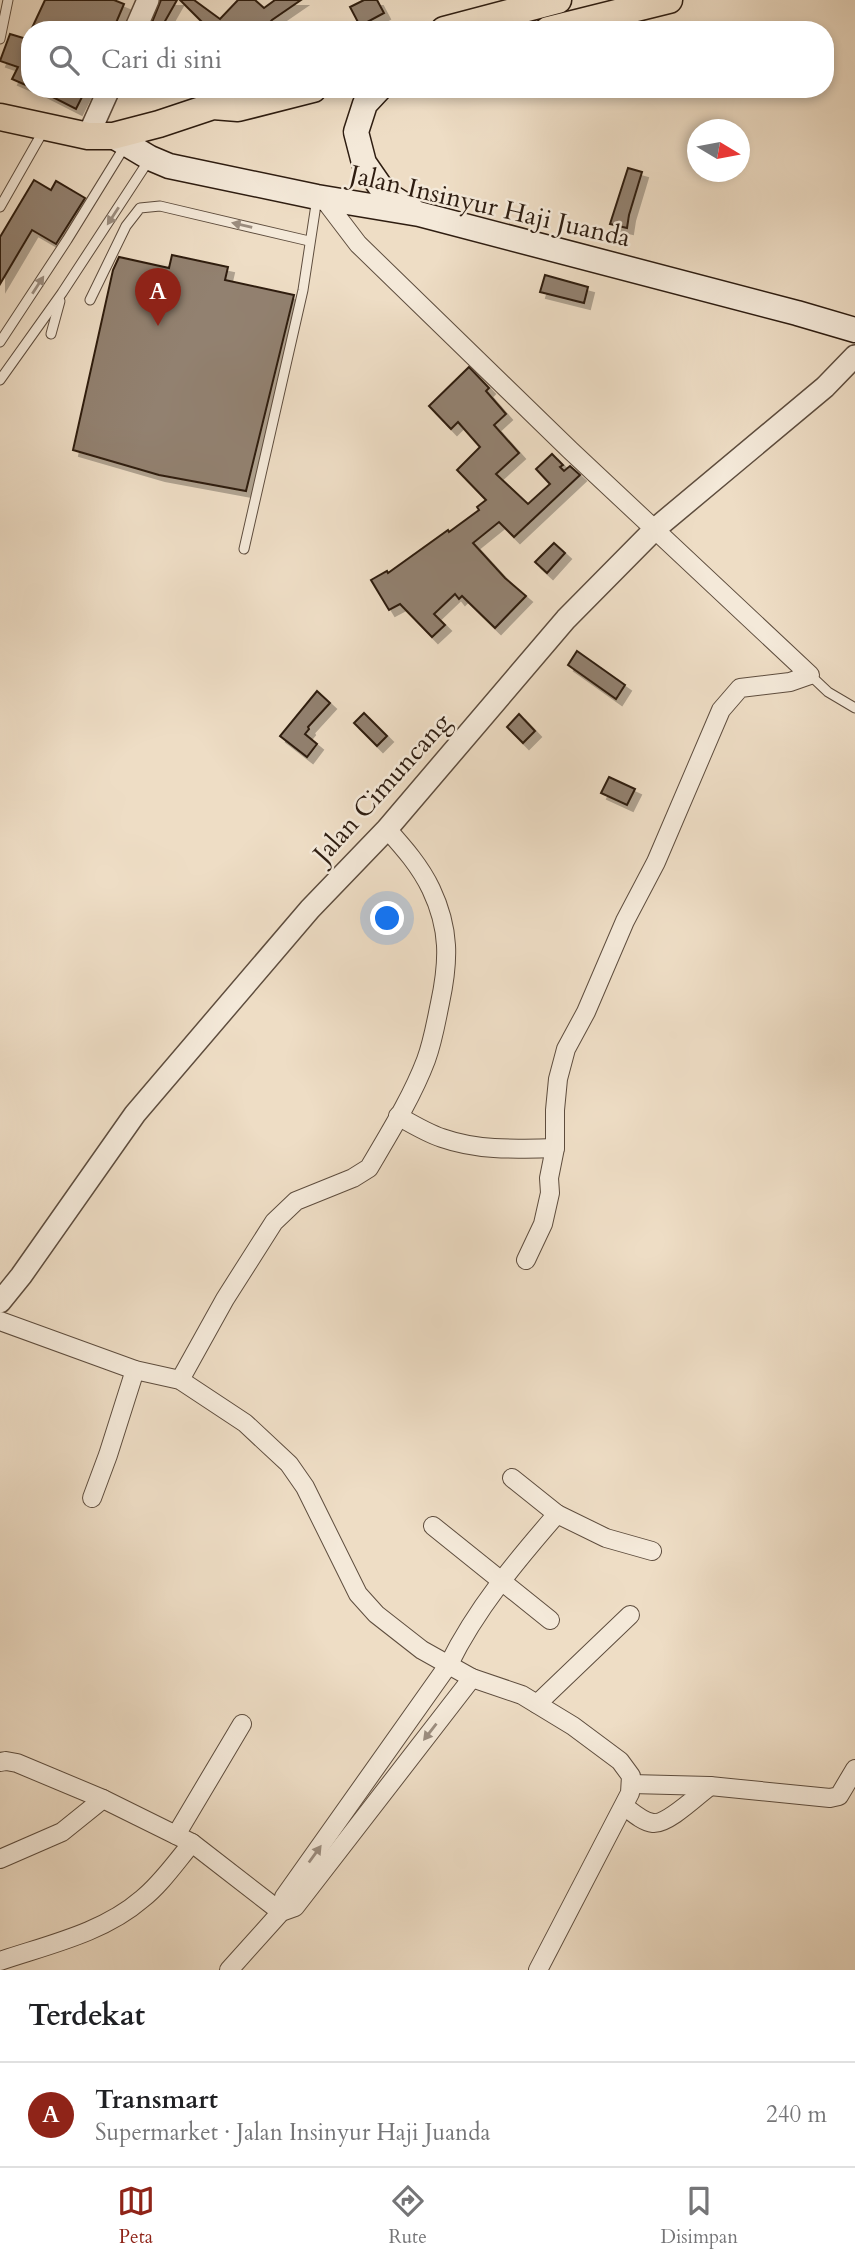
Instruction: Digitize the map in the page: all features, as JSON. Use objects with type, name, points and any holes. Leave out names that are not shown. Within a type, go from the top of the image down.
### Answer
[{"type":"main road","points":[[472,21],[528,3],[558,0]]},
{"type":"main road","points":[[584,21],[669,0]]},
{"type":"main road","points":[[2,120],[109,139],[159,124],[222,98],[238,108],[277,98]]},
{"type":"main road","points":[[371,98],[365,104],[356,131],[364,163],[384,192],[419,214]]},
{"type":"main road","name":"Jalan Insinyur Haji Juanda","points":[[109,139],[150,159],[187,171],[419,214],[797,313],[855,331]]},
{"type":"street","points":[[139,21],[148,0]]},
{"type":"street","points":[[109,98],[109,139]]},
{"type":"street","points":[[320,197],[358,244],[570,450],[810,675],[790,682],[740,688],[721,710],[656,862],[625,920],[586,1012],[566,1049],[558,1079],[550,1193],[543,1224],[526,1260]]},
{"type":"street","name":"Jalan Cimuncang","points":[[0,1302],[135,1114],[310,909],[387,829],[566,619],[655,529],[825,387],[855,356]]},
{"type":"street","points":[[180,1380],[267,1230],[296,1201],[362,1174],[369,1168],[425,1062],[433,1038],[448,953],[445,931],[432,891],[419,867],[387,829]]},
{"type":"street","points":[[398,1116],[438,1137],[460,1144],[496,1150],[555,1148]]},
{"type":"street","points":[[0,1321],[135,1370],[180,1380],[245,1423],[289,1464],[320,1513],[358,1594],[376,1614],[422,1650],[472,1678],[515,1692],[537,1704],[573,1726],[620,1761],[631,1776],[630,1793],[538,1970]]},
{"type":"street","points":[[92,1498],[135,1370]]},
{"type":"street","points":[[512,1478],[557,1514],[606,1538],[652,1551]]},
{"type":"street","points":[[281,1912],[284,1898],[449,1664],[501,1581],[557,1514]]},
{"type":"street","points":[[433,1526],[550,1620]]},
{"type":"street","points":[[537,1704],[630,1615]]},
{"type":"street","points":[[229,1970],[281,1912],[295,1907],[472,1678]]},
{"type":"street","points":[[176,1835],[242,1724]]},
{"type":"street","points":[[383,1758],[400,1772]]},
{"type":"street","points":[[0,1762],[17,1763],[103,1799],[192,1843],[281,1912]]},
{"type":"street","points":[[631,1784],[710,1786],[830,1798],[839,1796],[855,1769]]},
{"type":"street","points":[[624,1806],[647,1822],[657,1823],[667,1819],[710,1786]]},
{"type":"street","points":[[0,1858],[62,1832],[103,1799]]},
{"type":"street","points":[[337,1822],[352,1834]]},
{"type":"street","points":[[0,1961],[118,1917],[143,1899],[192,1843]]},
{"type":"lane","points":[[0,39],[8,0]]},
{"type":"lane","points":[[0,206],[46,127]]},
{"type":"lane","points":[[0,342],[67,240],[109,139]]},
{"type":"lane","points":[[0,380],[62,293],[150,159]]},
{"type":"lane","points":[[244,549],[303,290],[309,241],[320,197]]},
{"type":"lane","points":[[90,299],[126,226],[139,208],[160,206],[309,241]]},
{"type":"lane","points":[[51,334],[62,293]]},
{"type":"lane","points":[[810,675],[828,692],[855,708]]},
{"type":"building","points":[[45,0],[114,0],[124,4],[117,21],[35,21]]},
{"type":"building","points":[[161,0],[177,0],[165,21],[153,21]]},
{"type":"building","points":[[180,0],[194,0],[220,19],[238,0],[255,0],[264,8],[275,0],[301,0],[271,21],[201,21]]},
{"type":"building","points":[[364,0],[377,0],[384,13],[369,21],[357,21],[350,7]]},
{"type":"building","points":[[10,34],[21,37],[21,83],[12,79],[18,67],[0,61]]},
{"type":"building","points":[[55,98],[82,98],[76,109]]},
{"type":"building","points":[[628,168],[642,172],[627,228],[610,224]]},
{"type":"building","points":[[34,180],[51,190],[56,181],[85,198],[56,244],[32,230],[0,284],[0,237]]},
{"type":"building","points":[[172,255],[228,267],[225,280],[294,295],[246,491],[159,475],[73,450],[113,270],[119,257],[169,268]]},
{"type":"building","points":[[545,275],[588,287],[584,303],[540,292]]},
{"type":"building","points":[[469,367],[489,388],[486,391],[506,414],[494,425],[519,453],[496,474],[528,504],[550,484],[536,469],[552,454],[563,465],[560,467],[564,471],[570,466],[580,475],[514,537],[499,522],[473,543],[505,578],[526,596],[495,628],[462,596],[459,599],[455,594],[434,614],[445,625],[432,637],[400,604],[389,610],[371,580],[387,571],[388,573],[448,530],[449,532],[479,510],[477,507],[486,500],[457,470],[480,447],[458,422],[451,429],[429,406]]},
{"type":"building","points":[[554,543],[565,553],[547,573],[535,562]]},
{"type":"building","points":[[577,651],[625,685],[616,699],[568,665]]},
{"type":"building","points":[[317,691],[330,703],[305,734],[317,744],[307,757],[280,736]]},
{"type":"building","points":[[364,713],[387,736],[377,746],[354,723]]},
{"type":"building","points":[[519,714],[535,731],[523,743],[507,727]]},
{"type":"building","points":[[609,777],[635,789],[627,805],[601,793]]},
{"type":"place","name":"Transmart","points":[[158,326]]}]
